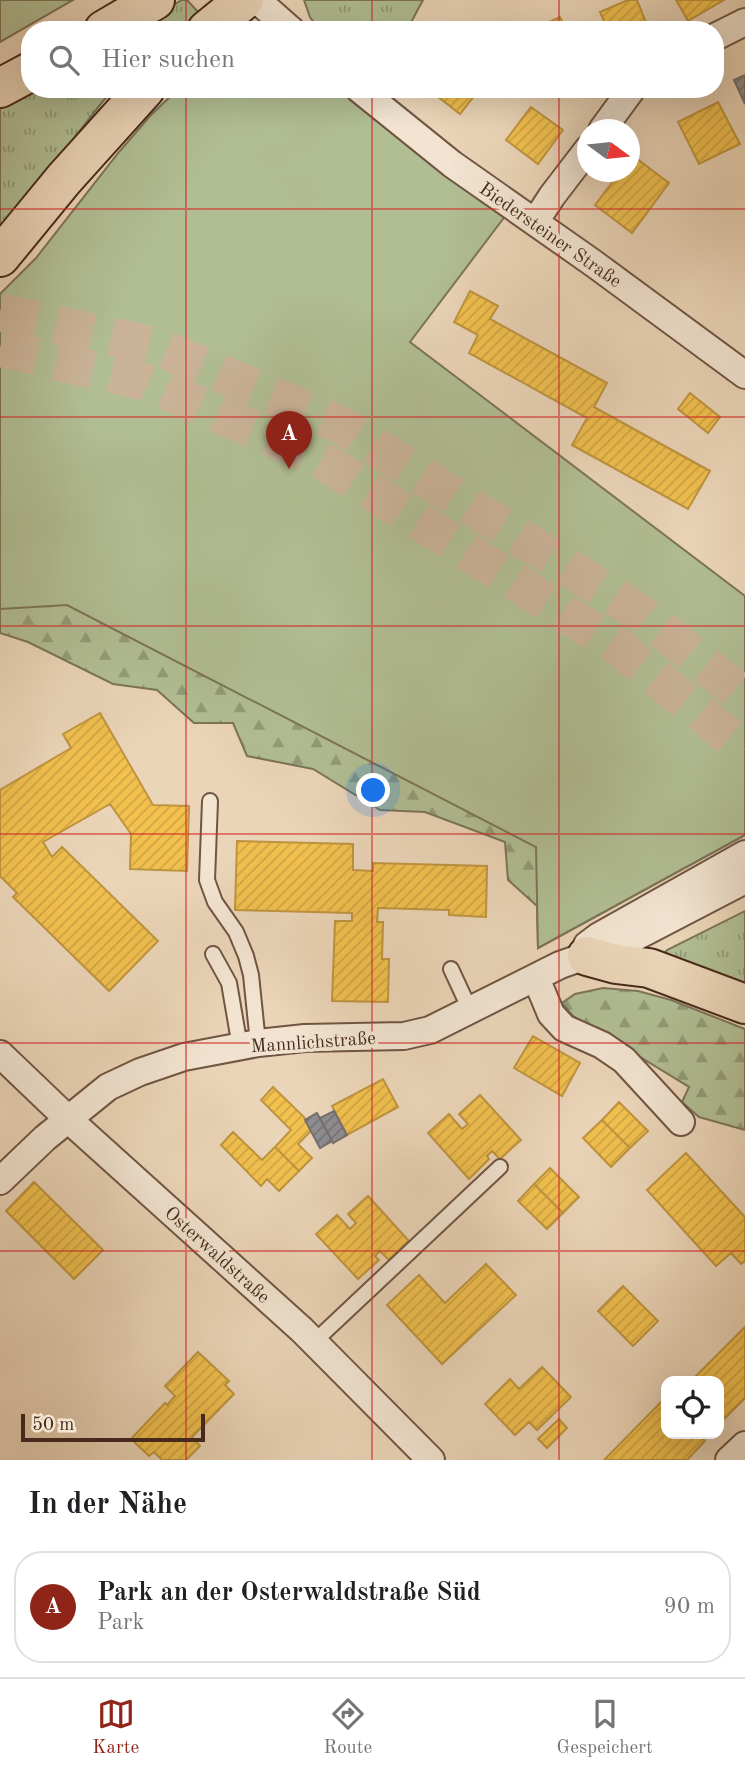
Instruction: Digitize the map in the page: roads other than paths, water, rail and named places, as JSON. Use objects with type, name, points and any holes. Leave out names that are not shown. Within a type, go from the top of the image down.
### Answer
[{"type":"highway","points":[[119,21],[155,0]]},
{"type":"highway","points":[[218,21],[244,0]]},
{"type":"highway","points":[[0,88],[21,77]]},
{"type":"highway","points":[[0,257],[64,179],[137,98]]},
{"type":"highway","points":[[574,961],[649,968],[745,1004]]},
{"type":"street","points":[[257,0],[280,21]]},
{"type":"street","points":[[724,32],[745,22]]},
{"type":"street","name":"Biedersteiner Straße","points":[[370,98],[452,164],[745,375]]},
{"type":"street","points":[[610,119],[625,98]]},
{"type":"street","points":[[535,222],[577,162]]},
{"type":"street","name":"Mannlichstraße","points":[[574,961],[599,936],[745,853]]},
{"type":"street","name":"Mannlichstraße","points":[[0,1181],[45,1138],[108,1087],[140,1072],[184,1056],[249,1045],[305,1038],[404,1035],[429,1030],[574,961],[628,941],[745,880]]},
{"type":"street","points":[[536,978],[551,1014],[564,1028],[602,1045],[624,1059],[681,1122]]},
{"type":"street","name":"Osterwaldstraße","points":[[0,1054],[68,1119],[302,1329],[431,1460]]},
{"type":"street","points":[[729,1460],[745,1445]]},
{"type":"lane","points":[[209,801],[208,880],[215,902],[236,932],[251,975],[249,1045]]},
{"type":"lane","points":[[213,954],[229,983],[249,1045]]},
{"type":"lane","points":[[451,969],[470,1010]]},
{"type":"lane","points":[[314,1342],[500,1167]]},
{"type":"tunnel","points":[[0,312],[158,347],[341,425],[642,614],[745,697]]},
{"type":"tunnel","points":[[0,348],[146,382],[322,460],[618,647],[745,749]]},
{"type":"place","name":"Park an der Osterwaldstraße Süd","points":[[289,469]]}]
